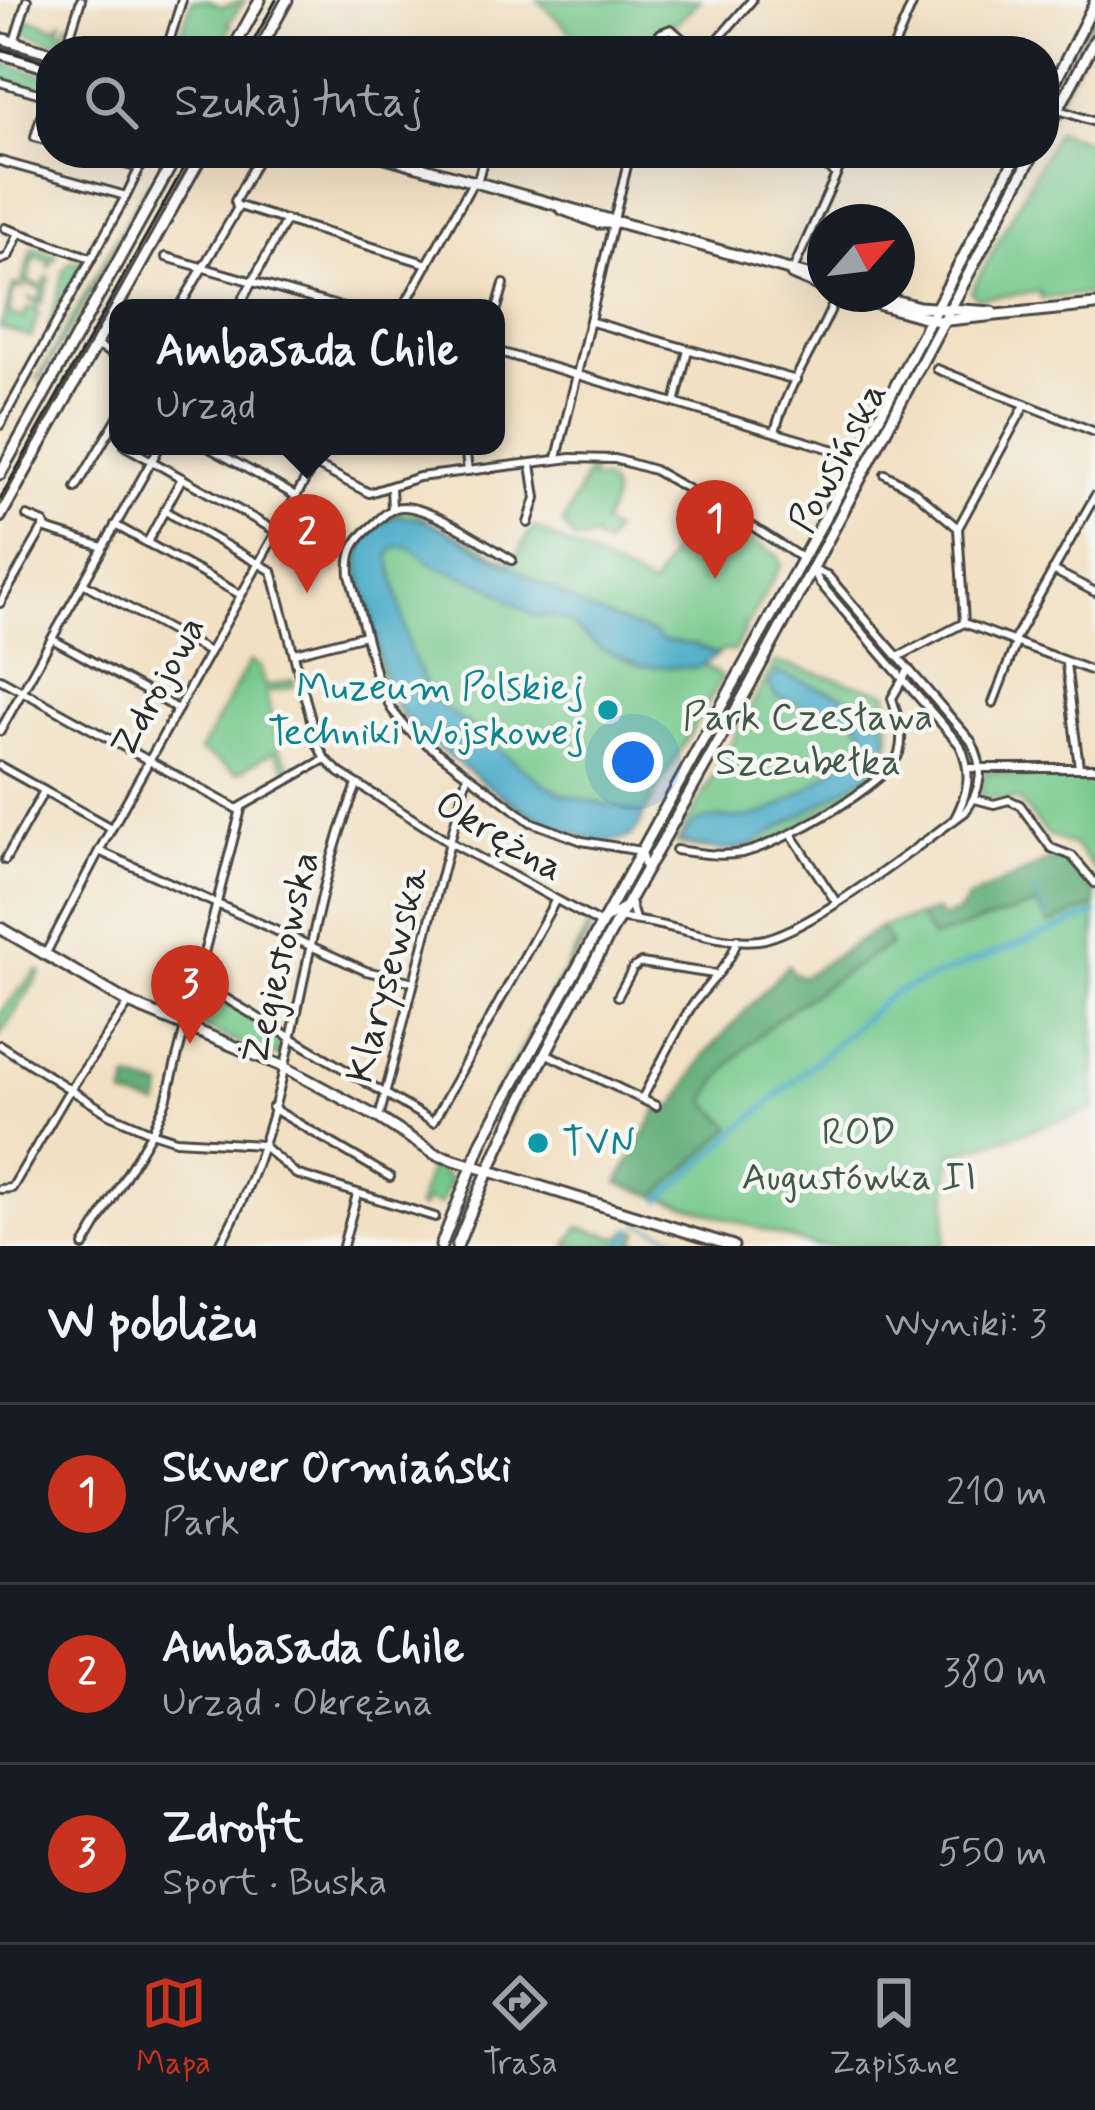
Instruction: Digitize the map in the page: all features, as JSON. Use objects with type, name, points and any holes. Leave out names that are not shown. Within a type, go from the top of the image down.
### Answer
[{"type":"main road","points":[[240,36],[260,0]]},
{"type":"main road","points":[[267,36],[287,0]]},
{"type":"main road","points":[[1059,74],[1095,2]]},
{"type":"main road","points":[[0,38],[36,48]]},
{"type":"main road","points":[[1059,108],[1095,40]]},
{"type":"main road","points":[[0,53],[36,64]]},
{"type":"main road","points":[[0,474],[170,168]]},
{"type":"main road","points":[[122,299],[195,168]]},
{"type":"main road","points":[[423,168],[600,215],[807,279]]},
{"type":"main road","name":"Powsińska","points":[[441,1246],[471,1166],[1010,168]]},
{"type":"main road","name":"Powsińska","points":[[457,1246],[489,1169],[547,1054],[1026,168]]},
{"type":"main road","points":[[915,310],[949,316],[1095,305]]},
{"type":"main road","points":[[915,308],[932,314]]},
{"type":"main road","points":[[0,518],[109,322]]},
{"type":"main road","points":[[0,928],[129,1004],[282,1066],[379,1118],[428,1151],[733,1246]]},
{"type":"street","points":[[14,42],[27,0]]},
{"type":"street","points":[[70,36],[81,0]]},
{"type":"street","points":[[171,36],[182,0]]},
{"type":"street","points":[[721,36],[752,0]]},
{"type":"street","points":[[898,36],[914,0]]},
{"type":"street","points":[[0,82],[36,93]]},
{"type":"street","points":[[1059,110],[1095,122]]},
{"type":"street","points":[[0,161],[126,196]]},
{"type":"street","points":[[0,425],[4,409],[140,168]]},
{"type":"street","points":[[184,299],[237,206],[235,201],[253,168]]},
{"type":"street","points":[[408,299],[480,168]]},
{"type":"street","points":[[557,459],[627,168]]},
{"type":"street","points":[[828,168],[836,174]]},
{"type":"street","points":[[792,274],[839,168]]},
{"type":"street","points":[[237,206],[428,264]]},
{"type":"street","points":[[243,299],[286,220]]},
{"type":"street","points":[[5,228],[91,258]]},
{"type":"street","points":[[0,260],[8,257],[19,233]]},
{"type":"street","points":[[166,257],[313,299]]},
{"type":"street","points":[[500,299],[504,284]]},
{"type":"street","points":[[775,432],[831,312]]},
{"type":"street","points":[[591,322],[796,380]]},
{"type":"street","points":[[96,345],[109,352]]},
{"type":"street","points":[[675,404],[688,350]]},
{"type":"street","points":[[505,354],[835,450]]},
{"type":"street","points":[[937,369],[1095,432]]},
{"type":"street","points":[[964,623],[958,528],[1025,404]]},
{"type":"street","points":[[76,488],[109,431]]},
{"type":"street","points":[[141,455],[276,531]]},
{"type":"street","points":[[0,731],[155,455]]},
{"type":"street","points":[[222,455],[296,496]]},
{"type":"street","points":[[296,455],[362,492],[410,479],[557,459],[615,458],[653,470],[741,519],[813,569],[821,585],[960,745],[970,798]]},
{"type":"street","name":"Zdrojowa","points":[[45,956],[98,851],[319,455]]},
{"type":"street","points":[[466,455],[468,471]]},
{"type":"street","points":[[528,523],[536,499],[531,464]]},
{"type":"street","points":[[885,474],[913,490],[958,528]]},
{"type":"street","points":[[147,543],[182,478]]},
{"type":"street","points":[[391,487],[392,509]]},
{"type":"street","points":[[993,703],[1014,642],[1095,496]]},
{"type":"street","points":[[512,560],[417,509],[392,509],[356,539],[350,575],[377,679],[398,719],[467,776],[542,827],[582,841],[640,851],[646,862],[643,878]]},
{"type":"street","points":[[0,680],[224,805],[241,808],[325,759],[275,575],[165,511]]},
{"type":"street","points":[[27,516],[46,528],[103,547]]},
{"type":"street","points":[[115,525],[242,595]]},
{"type":"street","points":[[0,603],[46,528]]},
{"type":"street","points":[[621,919],[737,940],[776,936],[836,902],[953,820],[970,798],[981,766],[970,741],[824,572],[813,569]]},
{"type":"street","points":[[1053,570],[1095,592]]},
{"type":"street","points":[[83,583],[208,652]]},
{"type":"street","points":[[898,657],[964,623],[1095,672]]},
{"type":"street","points":[[295,653],[365,635]]},
{"type":"street","points":[[52,639],[178,709]]},
{"type":"street","points":[[1066,664],[1079,769]]},
{"type":"street","points":[[676,850],[738,854],[792,835],[880,778],[895,763],[902,733],[892,698],[908,669]]},
{"type":"street","points":[[0,700],[13,707]]},
{"type":"street","name":"Okrężna","points":[[325,759],[357,785],[451,842],[601,924]]},
{"type":"street","points":[[0,766],[111,828]]},
{"type":"street","points":[[968,768],[1095,768]]},
{"type":"street","name":"Klarysewska","points":[[379,1118],[467,776]]},
{"type":"street","name":"Żegiestowska","points":[[219,1246],[262,1145],[357,785]]},
{"type":"street","points":[[5,860],[44,790]]},
{"type":"street","points":[[970,798],[1020,805],[1052,848],[1072,856],[1095,884]]},
{"type":"street","points":[[84,1246],[166,1101],[241,808]]},
{"type":"street","points":[[792,835],[836,902]]},
{"type":"street","points":[[98,851],[366,971],[414,982]]},
{"type":"street","points":[[196,989],[208,988],[430,1122],[437,1120],[555,901]]},
{"type":"street","points":[[601,924],[630,902],[635,919]]},
{"type":"street","points":[[642,1099],[689,1010],[732,956],[737,940]]},
{"type":"street","points":[[618,996],[641,962],[714,974]]},
{"type":"street","points":[[0,1189],[9,1191],[14,1186],[71,1089],[129,1004]]},
{"type":"street","points":[[0,1045],[109,1114],[151,1132],[176,1140],[262,1145],[296,1174],[434,1217]]},
{"type":"street","points":[[547,1054],[656,1106]]},
{"type":"street","points":[[272,1108],[390,1177]]},
{"type":"street","points":[[343,1246],[357,1194]]},
{"type":"green space","points":[[192,0],[223,7],[245,0],[228,23],[225,36],[180,36]]},
{"type":"green space","points":[[538,0],[700,0],[675,25],[669,22],[655,36],[575,36]]},
{"type":"green space","points":[[1095,14],[1095,28],[1059,98],[1059,84]]},
{"type":"green space","points":[[30,19],[57,28],[62,20],[59,30],[64,33],[70,21],[64,36],[23,32],[24,23]]},
{"type":"green space","points":[[0,62],[36,73],[36,90],[0,79]]},
{"type":"green space","points":[[1059,132],[1095,143],[1095,293],[1041,299],[1040,292],[977,298],[971,292],[1037,168],[1059,168]]},
{"type":"green space","points":[[149,181],[78,317],[39,381],[38,378]]},
{"type":"green space","points":[[33,248],[57,255],[49,267],[49,261],[34,257],[28,282],[43,286],[46,277],[50,278],[37,308],[29,298],[39,299],[42,290],[22,282]]},
{"type":"green space","points":[[139,250],[143,252],[117,299],[112,299]]},
{"type":"green space","points":[[73,260],[80,261],[80,266],[49,328],[64,269]]},
{"type":"green space","points":[[14,284],[25,288],[14,288],[9,314],[24,318],[27,308],[39,312],[31,337],[0,328]]},
{"type":"green space","points":[[109,305],[109,313],[52,409]]},
{"type":"green space","points":[[924,339],[927,341],[823,541],[845,490]]},
{"type":"green space","points":[[589,469],[594,471],[590,479],[603,480],[612,491],[613,501],[602,524],[613,531],[606,546],[595,536],[574,540],[563,524]]},
{"type":"green space","points":[[697,507],[778,556],[781,565],[744,624],[734,651],[722,651],[704,664],[722,678],[633,833],[624,839],[593,840],[531,819],[407,724],[383,686],[352,565],[361,538],[394,513],[411,511],[512,563],[533,527],[652,587]]},
{"type":"green space","points":[[794,589],[659,840],[654,837]]},
{"type":"green space","points":[[250,661],[260,667],[265,687],[293,680],[294,686],[266,693],[279,748],[294,773],[289,776],[274,751],[237,773],[200,751]]},
{"type":"green space","name":"Park Czesława Szczubełka","points":[[775,662],[888,693],[891,755],[884,771],[775,841],[726,850],[676,844]]},
{"type":"green space","points":[[985,771],[1025,777],[1027,771],[1071,779],[1095,776],[1095,870],[1076,847],[1047,834],[1018,800],[981,797]]},
{"type":"green space","points":[[1059,856],[1095,893],[1095,906],[1050,924],[1037,904],[932,938],[918,916],[936,911],[942,918],[959,912],[969,898]]},
{"type":"green space","name":"ROD Augustówka II","points":[[1037,904],[1050,924],[1095,906],[1094,1110],[951,1155],[944,1246],[814,1246],[656,1196],[732,1128],[706,1101],[722,1075],[788,1012],[891,944],[880,927],[918,916],[932,938]]},
{"type":"green space","points":[[616,916],[497,1139],[608,922]]},
{"type":"green space","points":[[590,924],[589,933],[481,1131],[478,1129]]},
{"type":"green space","points":[[880,927],[891,943],[788,1011],[722,1075],[706,1101],[732,1127],[656,1196],[618,1183],[658,1109],[665,1113],[678,1101],[704,1056],[788,965],[803,977]]},
{"type":"green space","points":[[37,970],[41,972],[0,1036],[0,1013]]},
{"type":"green space","points":[[205,990],[283,1035],[279,1055],[269,1056],[190,1022],[195,996]]},
{"type":"green space","points":[[129,1080],[163,1088],[159,1106],[124,1097]]},
{"type":"green space","points":[[431,1164],[451,1181],[440,1205],[426,1200],[422,1208],[417,1207]]},
{"type":"green space","points":[[579,1227],[620,1238],[631,1228],[639,1232],[633,1241],[652,1246],[567,1246]]},
{"type":"water","points":[[397,516],[429,521],[591,611],[657,635],[659,640],[695,645],[718,655],[697,668],[642,666],[602,650],[569,623],[534,616],[488,586],[435,566],[410,547],[397,546],[389,555],[410,651],[432,698],[544,784],[565,795],[643,814],[629,836],[601,840],[564,829],[522,807],[442,751],[397,705],[382,666],[360,560],[373,532]]},
{"type":"water","points":[[776,672],[876,708],[887,733],[884,765],[750,846],[722,851],[681,842],[688,830],[705,819],[750,817],[774,809],[864,747],[867,737],[857,721],[776,697],[769,685]]},
{"type":"waterway","points":[[1034,891],[1049,919]]},
{"type":"waterway","points":[[660,1200],[893,993],[1095,914]]},
{"type":"waterway","points":[[639,1223],[702,1246]]},
{"type":"waterway","points":[[621,1246],[633,1230]]},
{"type":"tram line","points":[[256,36],[276,0]]},
{"type":"tram line","points":[[0,49],[36,60]]},
{"type":"tram line","points":[[111,299],[184,168]]},
{"type":"tram line","points":[[0,499],[109,303]]},
{"type":"place","name":"Skwer Ormiański","points":[[715,579]]},
{"type":"place","name":"Ambasada Chile","points":[[307,593]]},
{"type":"place","name":"Muzeum Polskiej Techniki Wojskowej","points":[[608,710]]},
{"type":"place","name":"Zdrofit","points":[[190,1044]]},
{"type":"place","name":"TVN","points":[[538,1143]]}]
